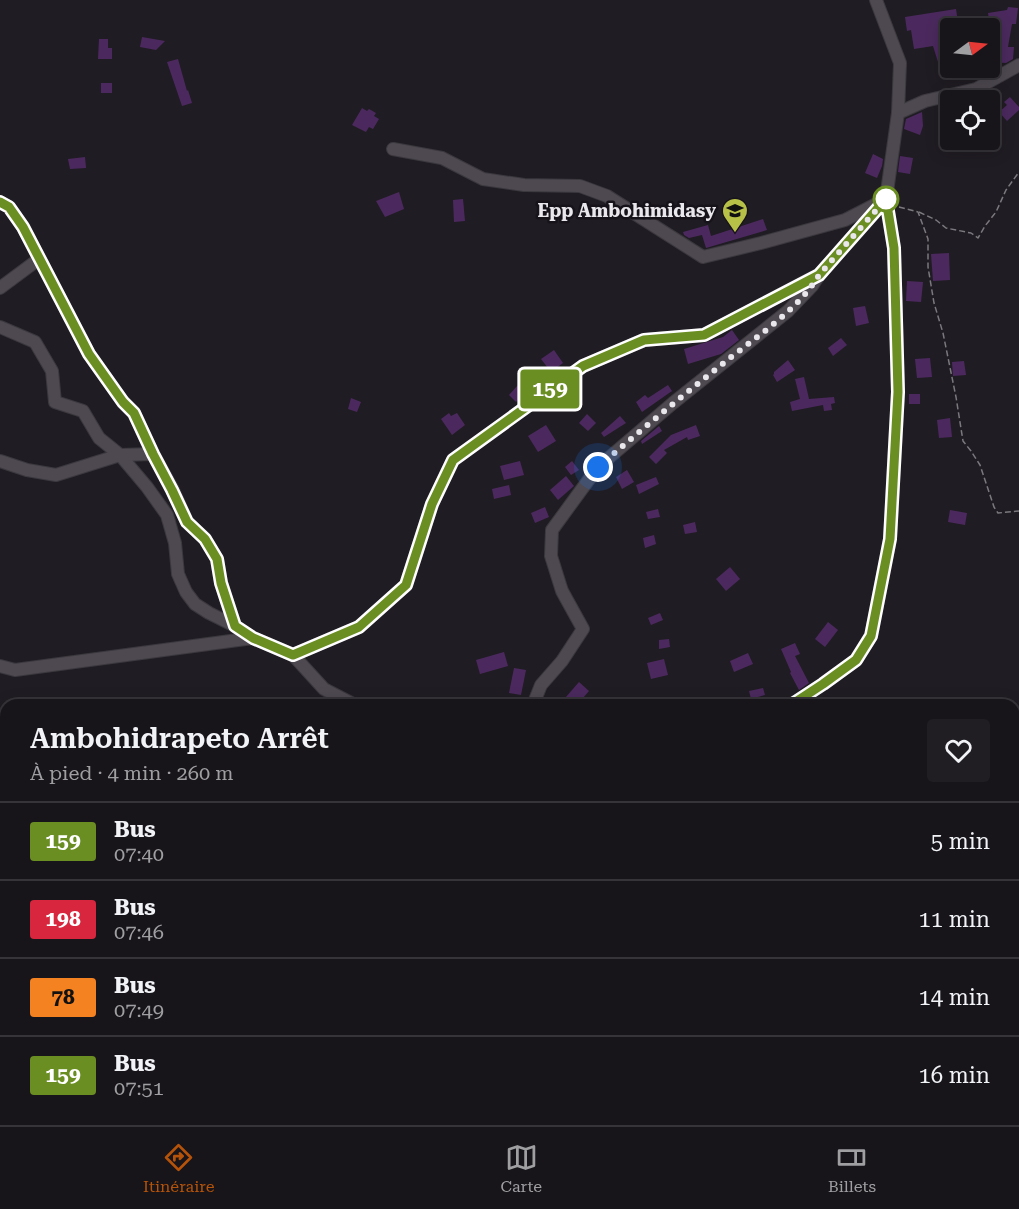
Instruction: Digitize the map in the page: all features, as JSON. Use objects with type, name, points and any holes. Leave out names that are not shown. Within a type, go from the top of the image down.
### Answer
[{"type":"street","points":[[800,699],[856,660],[871,636],[890,539],[898,392],[894,248],[886,199],[898,112],[900,63],[876,0]]},
{"type":"street","points":[[898,112],[925,101],[976,89],[1019,66]]},
{"type":"street","points":[[393,150],[442,158],[483,179],[524,185],[580,186],[607,196],[703,257],[844,220],[886,199]]},
{"type":"street","points":[[535,699],[541,685],[562,661],[583,629],[562,591],[550,556],[552,530],[598,467],[788,311],[886,199]]},
{"type":"street","points":[[0,202],[9,207],[23,227],[89,354],[123,402],[134,413],[187,522],[205,539],[217,559],[221,583],[235,626]]},
{"type":"street","points":[[0,288],[39,259]]},
{"type":"street","points":[[293,655],[359,627],[406,585],[432,504],[453,460],[583,366],[644,340],[704,335],[819,275]]},
{"type":"street","points":[[0,327],[35,342],[52,370],[55,402],[83,411],[99,438],[120,456],[147,487],[167,515],[175,543],[178,574],[186,592],[195,604],[253,638],[293,655],[324,689],[343,699]]},
{"type":"street","points":[[0,461],[27,470],[56,475],[120,456],[153,454]]},
{"type":"street","points":[[0,666],[15,670],[253,638]]},
{"type":"path","points":[[886,199],[890,204],[936,220],[946,228],[971,233],[978,238],[996,212],[1005,190],[1019,172]]},
{"type":"path","points":[[918,212],[928,239],[928,267],[934,303],[943,333],[963,441],[980,465],[998,513],[1019,511]]},
{"type":"building","points":[[1008,7],[1018,8],[1016,24],[1012,24],[1008,47],[1014,47],[1013,59],[1006,63],[1000,63],[1000,18],[989,18],[988,13],[1007,10]]},
{"type":"building","points":[[956,9],[957,18],[940,18],[940,61],[938,62],[933,46],[914,49],[911,30],[907,31],[905,17]]},
{"type":"building","points":[[142,37],[165,41],[156,50],[140,47]]},
{"type":"building","points":[[99,39],[108,39],[108,48],[112,48],[112,59],[98,59]]},
{"type":"building","points":[[178,59],[192,103],[182,106],[167,62]]},
{"type":"building","points":[[101,83],[112,83],[112,93],[101,93]]},
{"type":"building","points":[[1010,97],[1019,107],[1019,110],[1007,121],[1000,113],[1007,105],[1004,102]]},
{"type":"building","points":[[362,108],[376,113],[374,116],[379,119],[373,129],[369,127],[366,132],[352,125]]},
{"type":"building","points":[[922,112],[923,126],[920,135],[904,129],[906,119]]},
{"type":"building","points":[[873,154],[883,159],[877,178],[865,173]]},
{"type":"building","points":[[900,156],[913,158],[910,174],[898,172]]},
{"type":"building","points":[[85,157],[86,168],[70,169],[68,159]]},
{"type":"building","points":[[399,192],[404,209],[385,217],[376,201]]},
{"type":"building","points":[[463,199],[465,221],[454,222],[453,200]]},
{"type":"building","name":"Epp Ambohimidasy","points":[[763,219],[767,230],[706,248],[702,235],[689,238],[683,232],[708,225],[711,236]]},
{"type":"building","points":[[949,253],[950,280],[933,281],[931,254]]},
{"type":"building","points":[[907,281],[923,282],[921,302],[906,301]]},
{"type":"building","points":[[865,306],[869,323],[856,326],[853,308]]},
{"type":"building","points":[[732,330],[739,340],[721,354],[688,364],[684,349],[723,337]]},
{"type":"building","points":[[841,338],[847,345],[833,356],[828,348]]},
{"type":"building","points":[[554,350],[563,363],[551,372],[541,359]]},
{"type":"building","points":[[930,358],[932,377],[917,378],[915,359]]},
{"type":"building","points":[[788,360],[795,370],[777,382],[773,375],[774,372]]},
{"type":"building","points":[[964,361],[966,375],[953,376],[952,362]]},
{"type":"building","points":[[804,377],[809,399],[834,397],[835,403],[831,404],[832,410],[824,411],[823,405],[792,411],[790,402],[800,399],[795,379]]},
{"type":"building","points":[[518,385],[526,392],[516,402],[509,395]]},
{"type":"building","points":[[668,385],[672,391],[642,412],[636,402],[645,395],[648,398]]},
{"type":"building","points":[[909,394],[920,394],[920,404],[909,404]]},
{"type":"building","points":[[351,398],[361,402],[357,412],[348,409]]},
{"type":"building","points":[[449,413],[451,416],[457,413],[465,425],[452,435],[441,419]]},
{"type":"building","points":[[587,414],[596,423],[588,431],[579,423]]},
{"type":"building","points":[[620,416],[626,423],[604,437],[601,433]]},
{"type":"building","points":[[950,418],[952,437],[939,438],[937,420]]},
{"type":"building","points":[[546,425],[556,441],[538,452],[528,436]]},
{"type":"building","points":[[696,425],[700,436],[688,440],[687,437],[664,450],[667,453],[656,464],[649,457],[671,435]]},
{"type":"building","points":[[659,426],[662,431],[642,444],[641,441]]},
{"type":"building","points":[[520,461],[524,475],[504,480],[500,466]]},
{"type":"building","points":[[572,461],[579,470],[571,475],[565,467]]},
{"type":"building","points":[[627,470],[634,482],[622,489],[616,477]]},
{"type":"building","points":[[566,476],[574,486],[558,500],[550,490]]},
{"type":"building","points":[[656,477],[659,484],[639,494],[636,485]]},
{"type":"building","points":[[509,485],[511,495],[494,499],[492,489]]},
{"type":"building","points":[[545,507],[549,517],[535,523],[531,513]]},
{"type":"building","points":[[658,509],[660,517],[648,519],[646,512]]},
{"type":"building","points":[[950,510],[967,513],[965,525],[948,522]]},
{"type":"building","points":[[695,522],[697,532],[685,534],[683,525]]},
{"type":"building","points":[[654,535],[656,544],[645,548],[643,538]]},
{"type":"building","points":[[730,567],[740,579],[726,591],[716,579]]},
{"type":"building","points":[[660,613],[663,620],[651,625],[648,618]]},
{"type":"building","points":[[828,622],[838,630],[825,647],[815,639]]},
{"type":"building","points":[[669,639],[670,647],[659,649],[659,640]]},
{"type":"building","points":[[795,643],[800,654],[795,656],[809,683],[799,690],[781,649]]},
{"type":"building","points":[[504,652],[508,666],[480,674],[476,660]]},
{"type":"building","points":[[748,653],[753,664],[734,672],[730,661]]},
{"type":"building","points":[[664,659],[668,675],[651,679],[647,663]]},
{"type":"building","points":[[514,668],[526,670],[521,695],[509,693]]},
{"type":"building","points":[[579,682],[589,691],[582,699],[564,699]]},
{"type":"building","points":[[763,688],[765,695],[751,699],[749,691]]},
{"type":"bus line","name":"159","points":[[0,202],[9,207],[23,227],[89,354],[123,402],[134,413],[187,522],[205,539],[217,559],[221,583],[235,626],[253,638],[293,655],[359,627],[406,585],[432,504],[453,460],[583,366],[644,340],[704,335],[819,275],[886,199],[894,248],[898,392],[890,539],[871,636],[856,660],[800,699]]},
{"type":"place","name":"Epp Ambohimidasy","points":[[735,234]]},
{"type":"route","points":[[598,467],[788,311],[886,199]]}]
